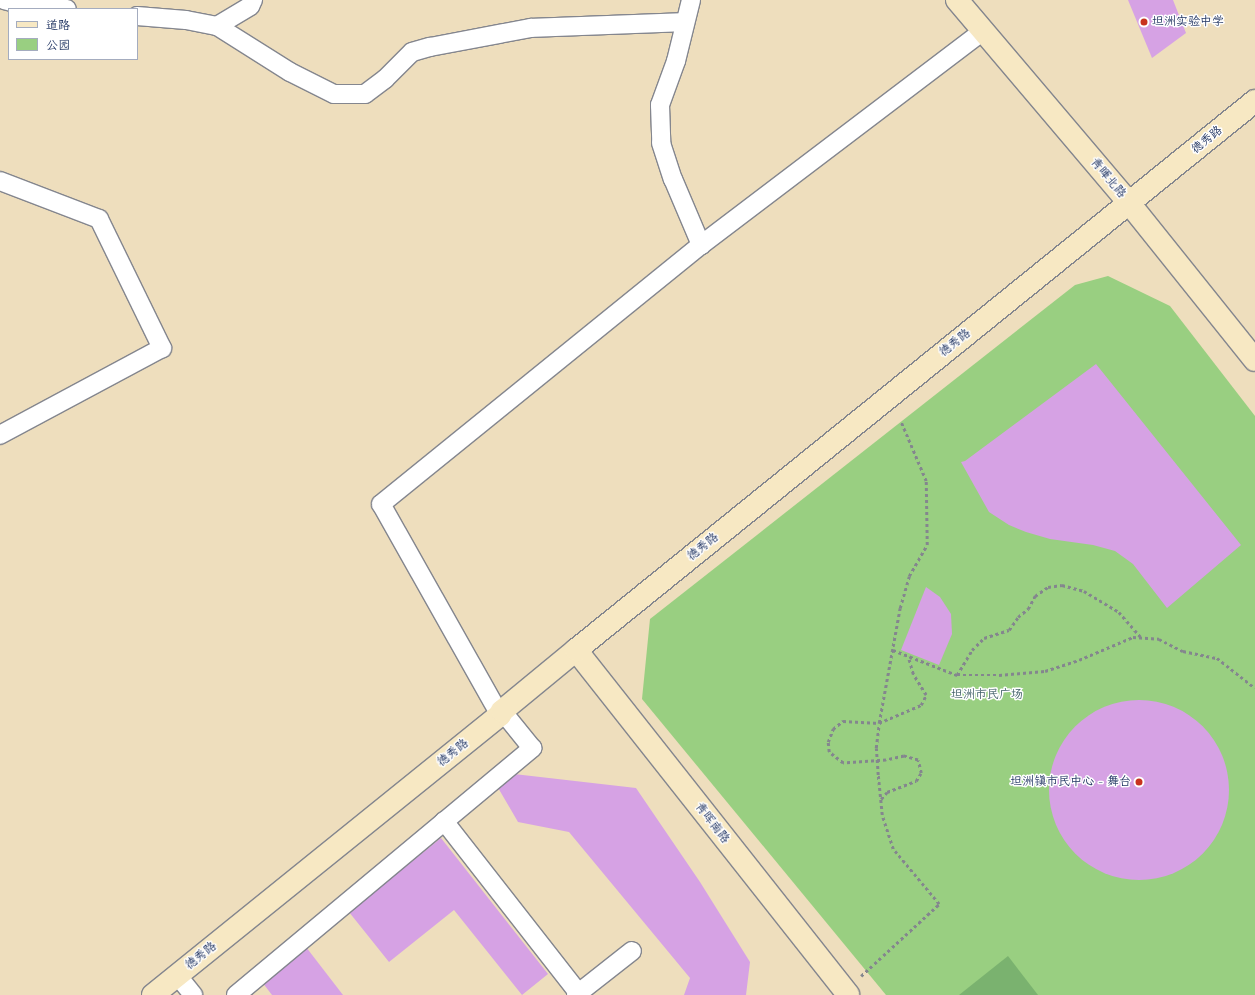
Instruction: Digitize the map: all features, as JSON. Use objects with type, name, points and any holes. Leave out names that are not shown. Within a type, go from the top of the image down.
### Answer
[{"type":"street","points":[[4,0],[58,8]]},
{"type":"street","points":[[217,26],[250,6],[253,0]]},
{"type":"street","points":[[691,0],[678,54],[660,105],[661,143],[673,179],[702,245]]},
{"type":"street","name":"青暉北路","points":[[957,0],[1129,203],[1255,360]]},
{"type":"street","points":[[138,16],[186,20],[217,26],[290,72],[334,94],[365,94],[385,79],[412,52],[430,47],[531,28],[685,22]]},
{"type":"street","points":[[236,995],[532,748],[501,713],[381,504],[702,245],[983,31]]},
{"type":"street","name":"德秀路","points":[[153,995],[501,713],[576,650],[1255,101]]},
{"type":"street","points":[[0,181],[98,220],[162,348],[0,435]]},
{"type":"street","name":"青晖南路","points":[[576,650],[844,994]]},
{"type":"street","points":[[444,821],[578,994],[632,951]]},
{"type":"street","points":[[177,975],[192,995]]},
{"type":"path","points":[[844,994],[939,904],[893,849],[882,815],[880,799],[876,748],[886,679],[893,650],[900,608],[909,576],[927,545],[926,481],[901,422]]},
{"type":"path","points":[[957,675],[972,650],[984,638],[1009,630],[1018,617],[1028,609],[1035,596],[1048,587],[1062,585],[1084,591],[1119,612],[1142,638]]},
{"type":"path","points":[[893,650],[957,675],[1006,675],[1045,671],[1086,657],[1133,637],[1158,639],[1183,651],[1217,658],[1255,688]]},
{"type":"path","points":[[880,799],[887,792],[916,781],[921,773],[918,760],[904,756],[886,760],[843,763],[829,752],[828,742],[833,729],[843,721],[879,723],[921,705],[926,695],[913,674],[908,656]]},
{"type":"green space","name":"坦洲市民广场","points":[[1108,276],[1170,306],[1255,416],[1255,995],[886,995],[642,699],[650,619],[1075,285]]},
{"type":"green space","points":[[1008,956],[1038,995],[959,995]]},
{"type":"building","points":[[1128,0],[1173,0],[1186,33],[1152,58]]},
{"type":"building","points":[[1096,364],[1241,545],[1167,608],[1133,564],[1115,551],[1093,545],[1050,539],[1026,532],[1009,525],[989,512],[961,462],[965,461]]},
{"type":"building","points":[[926,587],[940,597],[951,614],[952,634],[939,665],[901,650]]},
{"type":"building","name":"坦洲镇市民中心 - 舞台","points":[[1130,700],[1148,700],[1181,710],[1203,726],[1219,748],[1227,772],[1229,790],[1227,808],[1219,832],[1203,854],[1181,870],[1165,876],[1148,880],[1130,880],[1097,870],[1082,860],[1069,847],[1059,832],[1053,816],[1049,799],[1049,781],[1059,748],[1069,733],[1082,720],[1097,710],[1113,704]]},
{"type":"building","points":[[514,774],[636,788],[700,882],[750,962],[746,995],[684,995],[690,978],[569,832],[518,822],[497,786]]},
{"type":"building","points":[[441,838],[548,974],[522,995],[454,910],[389,962],[349,912]]},
{"type":"building","points":[[306,947],[343,995],[272,995],[262,982]]},
{"type":"place","name":"坦洲实验中学","points":[[1144,22]]},
{"type":"place","name":"坦洲镇市民中心 - 舞台","points":[[1139,782]]}]
